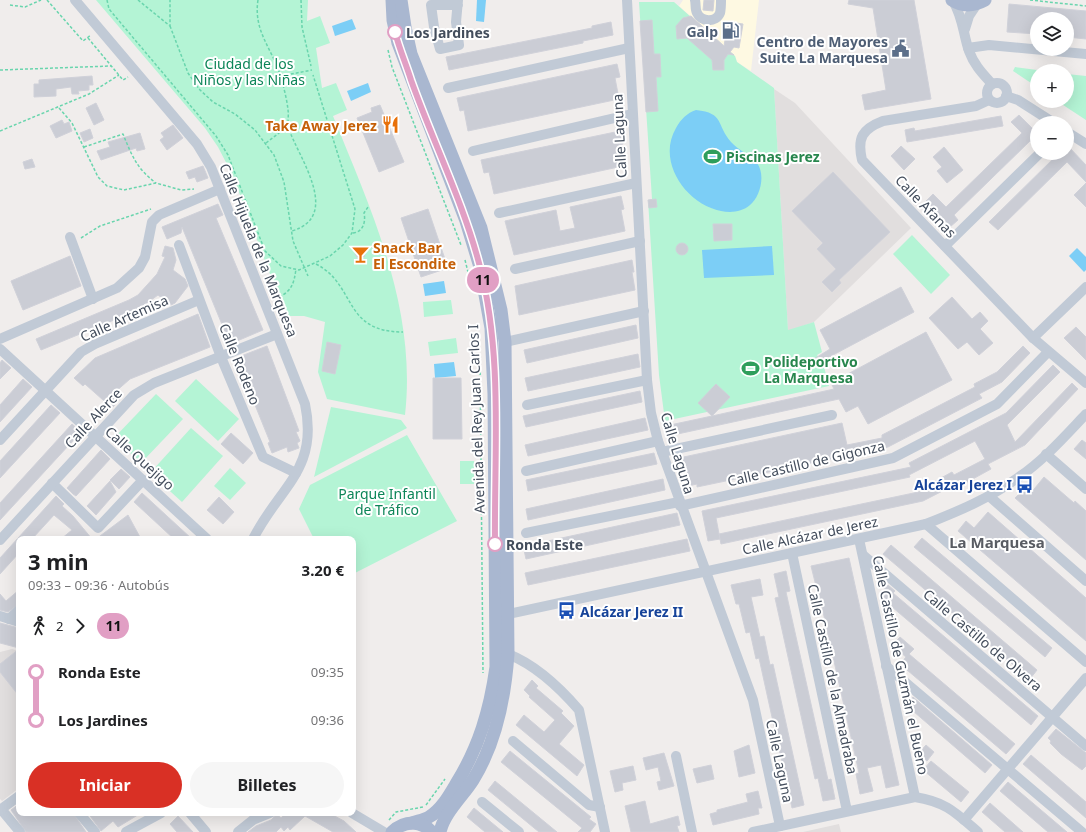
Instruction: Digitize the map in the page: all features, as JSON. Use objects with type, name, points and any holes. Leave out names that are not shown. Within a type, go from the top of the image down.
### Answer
[{"type":"main road","name":"Avenida del Rey Juan Carlos I","points":[[392,0],[393,20],[398,43],[466,221],[480,267],[491,328],[494,394],[496,667],[491,700],[480,738],[469,763],[453,791],[440,808],[434,813],[412,823],[401,825],[392,832]]},
{"type":"main road","name":"Avenida del Rey Juan Carlos I","points":[[401,0],[411,54],[480,228],[494,276],[505,342],[508,654],[501,705],[484,760],[473,780],[451,810],[440,832]]},
{"type":"main road","points":[[953,1],[966,5],[981,2]]},
{"type":"main road","points":[[412,823],[426,827],[432,832]]},
{"type":"street","name":"Calle Hijuela de la Marquesa","points":[[75,0],[197,144],[211,167],[305,404],[309,424],[308,443],[304,459],[255,536]]},
{"type":"street","name":"Calle Laguna","points":[[627,0],[647,380],[651,413],[658,441],[680,504],[753,700],[780,826]]},
{"type":"street","points":[[695,0],[698,15],[703,19],[710,20],[716,18],[720,12],[721,0]]},
{"type":"street","points":[[953,1],[960,13],[968,48],[976,65],[992,84]]},
{"type":"street","points":[[458,2],[456,22],[459,45],[440,49],[434,27],[431,5],[458,2]]},
{"type":"street","points":[[964,31],[969,16],[981,2]]},
{"type":"street","points":[[968,48],[989,45],[1086,54]]},
{"type":"street","points":[[448,88],[629,48]]},
{"type":"street","points":[[997,83],[1003,85],[1006,91],[1006,96],[998,103],[989,100],[987,90],[992,84],[997,83]]},
{"type":"street","points":[[1006,96],[1018,100],[1043,116]]},
{"type":"street","name":"Calle Afanas","points":[[989,100],[976,106],[883,121],[872,125],[863,134],[859,146],[862,160],[1033,338],[1086,383]]},
{"type":"street","points":[[473,151],[632,114]]},
{"type":"street","points":[[1074,136],[1086,144]]},
{"type":"street","points":[[944,246],[1033,160]]},
{"type":"street","points":[[499,213],[636,183]]},
{"type":"street","points":[[0,340],[117,288],[139,268],[145,257],[152,222],[159,214],[220,189]]},
{"type":"street","points":[[71,240],[94,299]]},
{"type":"street","points":[[515,269],[640,240]]},
{"type":"street","name":"Calle Rodeno","points":[[179,245],[221,357],[263,457],[296,473]]},
{"type":"street","points":[[1033,338],[1086,287]]},
{"type":"street","name":"Calle Artemisa","points":[[0,440],[81,352],[94,344],[199,300]]},
{"type":"street","points":[[505,342],[644,311]]},
{"type":"street","name":"Calle Alerce","points":[[0,540],[134,395],[154,384],[277,334]]},
{"type":"street","name":"Calle Quejigo","points":[[0,349],[204,536]]},
{"type":"street","name":"Calle Castillo de Gigonza","points":[[526,533],[680,504],[893,458],[997,404],[1048,352]]},
{"type":"street","points":[[527,405],[647,380]]},
{"type":"street","name":"Calle Alcázar de Jerez","points":[[508,614],[926,524],[961,510],[989,496],[1020,477],[1046,454],[1086,414]]},
{"type":"street","points":[[662,452],[832,415]]},
{"type":"street","points":[[526,471],[658,441]]},
{"type":"street","points":[[1046,454],[1086,489]]},
{"type":"street","points":[[52,483],[98,528],[143,480]]},
{"type":"street","points":[[989,496],[1086,581]]},
{"type":"street","points":[[926,524],[1086,662]]},
{"type":"street","name":"Calle Castillo de Guzmán el Bueno","points":[[859,539],[915,797]]},
{"type":"street","name":"Calle Castillo de la Almadraba","points":[[792,553],[848,811]]},
{"type":"street","name":"Calle Castillo de Olvera","points":[[862,555],[1086,746]]},
{"type":"street","points":[[4,618],[16,612]]},
{"type":"street","points":[[4,618],[16,621]]},
{"type":"street","points":[[508,654],[526,661],[568,697],[579,710],[605,832]]},
{"type":"street","points":[[886,666],[1082,832]]},
{"type":"street","points":[[964,820],[1086,678]]},
{"type":"street","points":[[513,741],[589,805],[600,807]]},
{"type":"street","points":[[676,756],[692,832]]},
{"type":"street","points":[[752,832],[915,797],[935,800],[951,809],[978,832]]},
{"type":"street","points":[[16,798],[1,809],[20,832]]},
{"type":"street","points":[[482,802],[519,832]]},
{"type":"street","points":[[356,815],[383,832]]},
{"type":"street","points":[[82,816],[95,832]]},
{"type":"street","points":[[133,831],[156,816]]},
{"type":"street","points":[[193,816],[206,832]]},
{"type":"street","points":[[238,832],[253,820],[263,816]]},
{"type":"path","points":[[10,5],[25,7],[41,0]]},
{"type":"path","points":[[47,0],[84,41],[99,28]]},
{"type":"path","points":[[108,0],[109,9],[203,118],[220,142],[228,155],[265,251],[282,266],[296,269],[315,264],[330,256],[343,244],[352,233],[355,209],[312,75]]},
{"type":"path","points":[[138,0],[170,26]]},
{"type":"path","points":[[170,0],[170,26],[188,73],[199,89],[213,102],[246,121],[266,142],[274,155],[284,182],[291,231],[303,268],[308,276]]},
{"type":"path","points":[[258,0],[257,20],[260,31],[273,56],[281,76],[288,110],[288,126],[305,161],[316,198],[312,216],[304,225],[291,231]]},
{"type":"path","points":[[301,0],[302,27],[311,66]]},
{"type":"path","points":[[1030,0],[1086,6]]},
{"type":"path","points":[[88,37],[123,80],[136,72]]},
{"type":"path","points":[[387,46],[392,67],[461,246]]},
{"type":"path","points":[[0,70],[111,66]]},
{"type":"path","points":[[281,76],[312,70]]},
{"type":"path","points":[[0,131],[59,108],[89,94],[119,75]]},
{"type":"path","points":[[59,108],[72,123],[98,176],[107,186],[124,190],[156,183]]},
{"type":"path","points":[[266,142],[288,126]]},
{"type":"path","points":[[84,147],[123,134],[136,164],[143,173],[156,183],[181,190],[196,189],[185,194]]},
{"type":"path","points":[[352,233],[359,231],[362,227],[365,219],[364,213],[368,207]]},
{"type":"path","points":[[71,240],[100,226],[152,209]]},
{"type":"path","points":[[464,253],[471,283]]},
{"type":"path","points":[[315,264],[334,277],[351,307],[365,322],[384,331],[403,332]]},
{"type":"path","points":[[279,297],[289,291],[293,285],[296,269]]},
{"type":"path","points":[[480,352],[483,676]]},
{"type":"path","points":[[383,832],[388,820],[396,812],[425,806],[448,776]]},
{"type":"shaded area","name":"Galp","points":[[683,0],[759,0],[751,71],[737,62],[735,56],[679,6]]},
{"type":"shaded area","points":[[774,89],[795,103],[911,228],[814,322],[788,331]]},
{"type":"shaded area","points":[[12,649],[16,650],[16,790],[2,801],[0,799],[0,652]]},
{"type":"shaded area","points":[[839,824],[841,832],[803,832]]},
{"type":"green space","name":"Ciudad de los Niños y las Niñas","points":[[96,0],[308,0],[307,21],[320,16],[330,43],[316,48],[322,88],[336,83],[347,110],[333,116],[376,225],[398,299],[404,337],[407,376],[405,415],[327,399],[318,372],[325,322],[304,316],[286,316],[232,174],[218,147],[205,128]]},
{"type":"green space","name":"Piscinas Jerez","points":[[639,2],[674,2],[735,56],[737,62],[774,88],[788,330],[814,322],[822,352],[817,355],[823,363],[829,386],[665,421],[659,375],[648,200],[652,199]]},
{"type":"green space","points":[[1015,67],[1030,69],[1030,82],[1013,71]]},
{"type":"green space","points":[[1074,75],[1086,76],[1086,120],[1068,108],[1074,108]]},
{"type":"green space","points":[[912,235],[950,275],[931,294],[893,254]]},
{"type":"green space","points":[[451,300],[453,314],[424,317],[423,302]]},
{"type":"green space","points":[[456,338],[458,353],[430,356],[428,342]]},
{"type":"green space","points":[[196,379],[239,419],[218,441],[175,401]]},
{"type":"green space","points":[[156,394],[183,419],[141,463],[114,438]]},
{"type":"green space","points":[[331,407],[401,420],[407,428],[314,477]]},
{"type":"green space","points":[[191,428],[223,456],[182,502],[150,473]]},
{"type":"green space","name":"Parque Infantil de Tráfico","points":[[407,435],[457,521],[356,572],[356,536],[312,536],[299,509],[310,485]]},
{"type":"green space","points":[[460,461],[474,461],[474,484],[460,484]]},
{"type":"green space","points":[[230,468],[246,483],[230,500],[214,486]]},
{"type":"water","points":[[477,0],[486,0],[484,22],[476,21]]},
{"type":"water","points":[[352,19],[356,29],[335,36],[332,26]]},
{"type":"water","points":[[368,83],[371,92],[351,101],[347,91]]},
{"type":"water","points":[[696,110],[712,114],[716,117],[726,136],[731,142],[754,160],[760,168],[761,186],[757,197],[744,209],[729,212],[708,207],[687,191],[678,180],[672,168],[670,154],[671,141],[676,128],[684,117]]},
{"type":"water","points":[[772,246],[774,275],[704,278],[702,250]]},
{"type":"water","points":[[1077,248],[1086,257],[1086,270],[1084,272],[1069,256]]},
{"type":"water","points":[[444,281],[446,293],[425,296],[423,284]]},
{"type":"water","points":[[454,362],[456,376],[435,378],[434,364]]},
{"type":"building","points":[[704,0],[714,0],[713,11],[703,10]]},
{"type":"building","name":"Centro de Mayores Suite La Marquesa","points":[[849,0],[914,0],[931,99],[865,110],[862,95],[886,90],[873,8],[848,4]]},
{"type":"building","points":[[1009,4],[1086,11],[1086,39],[1074,38],[1074,12],[1030,12],[1030,34],[1007,32]]},
{"type":"building","points":[[691,16],[724,46],[728,22],[743,24],[739,48],[734,47],[730,52],[734,55],[728,54],[724,60],[724,70],[713,70],[712,60],[687,38],[677,39],[676,26],[683,18]]},
{"type":"building","points":[[652,20],[654,54],[660,54],[661,77],[656,77],[658,111],[646,112],[640,21]]},
{"type":"building","points":[[611,22],[613,35],[583,41],[583,43],[449,70],[446,57],[592,28],[592,26]]},
{"type":"building","points":[[617,64],[620,77],[615,78],[619,99],[468,131],[464,110],[460,111],[457,98]]},
{"type":"building","points":[[92,76],[93,85],[89,85],[89,90],[78,91],[79,94],[72,94],[71,87],[56,89],[56,96],[34,97],[34,84],[39,84],[39,80]]},
{"type":"building","points":[[96,103],[104,120],[94,125],[86,108]]},
{"type":"building","points":[[380,105],[404,162],[379,172],[357,118],[372,112],[371,108]]},
{"type":"building","points":[[1019,115],[1030,126],[1030,141],[954,215],[958,220],[950,227],[926,201],[933,194],[946,207],[1022,133],[1011,122]]},
{"type":"building","points":[[1001,116],[1003,126],[907,142],[905,130],[914,128],[915,131]]},
{"type":"building","points":[[62,120],[64,124],[69,122],[72,131],[56,138],[50,126]]},
{"type":"building","points":[[173,125],[183,138],[167,150],[160,140],[164,137],[161,133]]},
{"type":"building","points":[[90,129],[93,138],[84,142],[80,133]]},
{"type":"building","points":[[620,131],[623,144],[619,145],[623,166],[494,194],[489,172],[484,173],[481,160]]},
{"type":"building","points":[[140,133],[145,149],[137,151],[136,148],[101,160],[97,151],[110,147],[108,142]]},
{"type":"building","points":[[901,146],[915,159],[904,170],[891,156]]},
{"type":"building","points":[[944,147],[963,170],[947,183],[937,171],[942,167],[933,157]]},
{"type":"building","points":[[1074,152],[1086,165],[1086,182],[1067,162],[998,230],[989,222],[1052,160],[1074,160]]},
{"type":"building","points":[[32,159],[35,167],[25,169],[23,162]]},
{"type":"building","points":[[203,166],[208,178],[197,182],[195,177],[189,179],[186,172]]},
{"type":"building","points":[[833,172],[890,232],[839,280],[841,283],[832,292],[822,282],[836,269],[817,249],[823,243],[792,211]]},
{"type":"building","points":[[1086,183],[1086,207],[1074,195]]},
{"type":"building","points":[[621,196],[624,209],[621,210],[625,231],[514,255],[505,221],[556,210],[560,231],[575,228],[570,207]]},
{"type":"building","points":[[656,199],[657,207],[649,208],[648,200]]},
{"type":"building","points":[[218,204],[223,215],[216,218],[263,330],[230,344],[182,227],[181,233],[167,239],[162,227]]},
{"type":"building","points":[[428,209],[448,268],[421,277],[401,218]]},
{"type":"building","points":[[713,224],[732,224],[732,240],[714,241]]},
{"type":"building","points":[[680,243],[684,243],[688,249],[684,255],[680,255],[676,251],[676,247]]},
{"type":"building","points":[[165,246],[173,248],[176,260],[173,270],[185,279],[188,286],[175,303],[171,305],[158,295],[136,311],[41,350],[36,339],[138,295],[157,274],[165,257],[162,256]]},
{"type":"building","name":"Snack Bar El Escondite","points":[[361,250],[365,256],[359,260],[355,254]]},
{"type":"building","points":[[70,256],[81,286],[23,310],[11,281]]},
{"type":"building","points":[[632,260],[635,290],[519,315],[515,286]]},
{"type":"building","points":[[901,287],[914,312],[816,364],[814,359],[830,349],[820,330]]},
{"type":"building","points":[[952,297],[972,319],[980,312],[988,321],[980,329],[993,343],[979,355],[967,342],[958,349],[929,318]]},
{"type":"building","points":[[198,314],[210,347],[130,379],[114,393],[120,399],[112,408],[85,384],[83,386],[74,378],[95,358]]},
{"type":"building","points":[[636,325],[638,338],[527,363],[524,350]]},
{"type":"building","points":[[1076,327],[1086,337],[1086,360],[1064,338]]},
{"type":"building","points":[[926,332],[952,380],[868,424],[858,406],[846,412],[839,399],[673,435],[670,425],[834,389],[831,383]]},
{"type":"building","points":[[327,342],[341,345],[335,374],[322,371]]},
{"type":"building","points":[[267,346],[299,431],[296,432],[300,441],[297,443],[299,448],[288,452],[287,447],[272,453],[268,443],[270,442],[236,358]]},
{"type":"building","points":[[1023,346],[1030,353],[1002,382],[979,394],[982,398],[888,447],[697,487],[697,484],[688,486],[684,468],[682,468],[679,458],[842,423],[847,445],[882,438],[882,435],[975,387],[974,384],[997,372]]},
{"type":"building","points":[[638,354],[640,367],[528,391],[525,378]]},
{"type":"building","points":[[2,360],[11,368],[0,379],[0,363]]},
{"type":"building","points":[[1053,365],[1060,372],[1007,425],[1015,442],[1072,383],[1078,389],[1025,445],[988,464],[991,469],[960,486],[958,483],[923,501],[721,544],[720,539],[708,541],[702,511],[911,467],[909,463],[1006,413]],"holes":[[[975,441],[985,459],[954,475],[952,472],[921,489],[923,491],[719,534],[716,518],[910,477],[909,475]]]},
{"type":"building","points":[[433,378],[461,378],[462,439],[433,439]]},
{"type":"building","points":[[23,379],[32,387],[0,422],[0,405]]},
{"type":"building","points":[[716,384],[730,397],[712,416],[698,403]]},
{"type":"building","points":[[640,391],[642,402],[526,427],[523,416]]},
{"type":"building","points":[[51,405],[60,413],[0,478],[0,461]]},
{"type":"building","points":[[645,418],[648,430],[528,456],[525,445]]},
{"type":"building","points":[[72,424],[81,432],[0,520],[0,503]]},
{"type":"building","points":[[231,433],[253,453],[243,464],[221,444]]},
{"type":"building","points":[[1082,440],[1086,443],[1086,459],[1074,449]]},
{"type":"building","points":[[101,450],[110,459],[76,496],[67,488]]},
{"type":"building","points":[[654,453],[657,464],[528,491],[526,480]]},
{"type":"building","points":[[121,469],[130,477],[119,489],[110,480]]},
{"type":"building","points":[[1044,477],[1074,503],[1075,501],[1086,511],[1086,560],[1015,498],[1024,489],[1030,494]]},
{"type":"building","points":[[663,479],[665,490],[528,520],[526,509]]},
{"type":"building","points":[[110,481],[116,492],[96,515],[87,506]]},
{"type":"building","points":[[142,493],[189,536],[171,536],[134,502]]},
{"type":"building","points":[[56,496],[64,504],[62,506],[73,516],[90,536],[65,536],[72,530],[54,515],[35,536],[20,536]]},
{"type":"building","points":[[219,497],[234,512],[223,524],[207,510]]},
{"type":"building","points":[[988,512],[1086,598],[1086,641],[958,531],[966,521],[974,528]]},
{"type":"building","points":[[677,513],[680,525],[526,559],[524,550],[535,548],[534,544]]},
{"type":"building","points":[[128,515],[139,536],[100,536]]},
{"type":"building","points":[[922,538],[1052,648],[1045,657],[914,547]]},
{"type":"building","points":[[687,539],[690,551],[528,585],[525,573]]},
{"type":"building","points":[[16,540],[16,556],[0,574],[0,558]]},
{"type":"building","points":[[891,545],[1037,670],[1030,679],[883,554]]},
{"type":"building","points":[[849,558],[899,785],[886,788],[881,765],[867,768],[873,791],[860,794],[856,774],[859,773],[817,585],[816,586],[811,566]]},
{"type":"building","points":[[786,571],[790,591],[786,592],[828,780],[831,779],[835,799],[823,801],[818,778],[815,779],[775,598],[779,597],[774,574]]},
{"type":"building","points":[[760,579],[763,595],[751,597],[760,637],[764,636],[770,665],[773,664],[804,805],[792,808],[759,658],[756,659],[750,632],[746,633],[739,604],[736,604],[731,585]]},
{"type":"building","points":[[888,585],[895,591],[893,593],[1038,716],[1031,725],[885,601],[886,600],[883,597],[886,595],[882,592]]},
{"type":"building","points":[[16,593],[16,606],[8,612],[0,610],[0,594],[6,601]]},
{"type":"building","points":[[0,623],[16,627],[16,647],[0,643]]},
{"type":"building","points":[[900,637],[914,649],[909,654],[1015,744],[1006,754],[900,664],[906,657],[900,652],[902,650],[894,643]]},
{"type":"building","points":[[16,651],[16,692],[0,672],[0,664]]},
{"type":"building","points":[[532,680],[538,686],[536,688],[563,711],[561,713],[574,726],[559,744],[584,765],[577,776],[516,725],[524,715],[544,732],[555,720],[529,697],[530,696],[524,690]]},
{"type":"building","points":[[913,697],[992,765],[985,773],[906,705]]},
{"type":"building","points":[[1056,729],[1086,753],[1086,766],[1082,770],[1061,754],[1050,743],[1051,741],[1048,738]]},
{"type":"building","points":[[749,745],[755,773],[739,777],[734,751]]},
{"type":"building","points":[[926,745],[934,752],[927,761],[918,754]]},
{"type":"building","points":[[510,751],[591,817],[589,819],[596,824],[590,832],[578,832],[582,828],[501,762]]},
{"type":"building","points":[[664,753],[674,786],[659,790],[657,782],[661,781],[658,767],[646,770],[643,758]]},
{"type":"building","points":[[1031,755],[1086,802],[1086,818],[1023,764]]},
{"type":"building","points":[[931,761],[969,792],[961,802],[923,770]]},
{"type":"building","points":[[711,765],[714,779],[697,783],[693,769]]},
{"type":"building","points":[[633,766],[636,780],[622,783],[623,790],[615,792],[610,771]]},
{"type":"building","points":[[495,781],[557,832],[539,832],[488,790]]},
{"type":"building","points":[[1008,782],[1067,832],[1048,832],[1000,791]]},
{"type":"building","points":[[758,791],[762,808],[758,808],[759,814],[713,825],[710,814],[717,812],[717,810],[748,802],[746,794]]},
{"type":"building","points":[[645,801],[650,824],[678,816],[680,825],[677,826],[679,832],[631,832],[625,806]]},
{"type":"building","points":[[990,803],[1023,832],[1005,832],[982,812]]},
{"type":"building","points":[[16,806],[16,816],[75,816],[86,832],[26,832],[11,810]]},
{"type":"building","points":[[474,808],[503,832],[485,832],[467,817]]},
{"type":"building","points":[[90,816],[136,816],[118,827],[113,821],[101,831]]},
{"type":"building","points":[[178,816],[193,832],[177,832],[170,824]]},
{"type":"building","points":[[275,816],[279,816],[281,818],[283,816],[305,816],[290,830],[288,827],[284,831],[281,827],[276,832],[248,832],[256,826],[271,820]]},
{"type":"building","points":[[305,816],[335,816],[344,821],[356,832],[333,832]]},
{"type":"bus line","name":"11","points":[[395,32],[416,94],[466,221],[480,267],[491,328],[494,394],[495,544]]},
{"type":"place","name":"Galp","points":[[731,31]]},
{"type":"place","name":"Los Jardines","points":[[395,32]]},
{"type":"place","name":"Centro de Mayores Suite La Marquesa","points":[[901,49]]},
{"type":"place","name":"Take Away Jerez","points":[[390,125]]},
{"type":"place","name":"Piscinas Jerez","points":[[713,156]]},
{"type":"place","name":"Snack Bar El Escondite","points":[[360,255]]},
{"type":"place","name":"Polideportivo La Marquesa","points":[[751,369]]},
{"type":"place","name":"Alcázar Jerez I","points":[[1025,484]]},
{"type":"place","name":"Ronda Este","points":[[495,544]]},
{"type":"place","name":"Alcázar Jerez II","points":[[567,611]]},
{"type":"district","name":"La Marquesa","points":[[997,542]]}]
